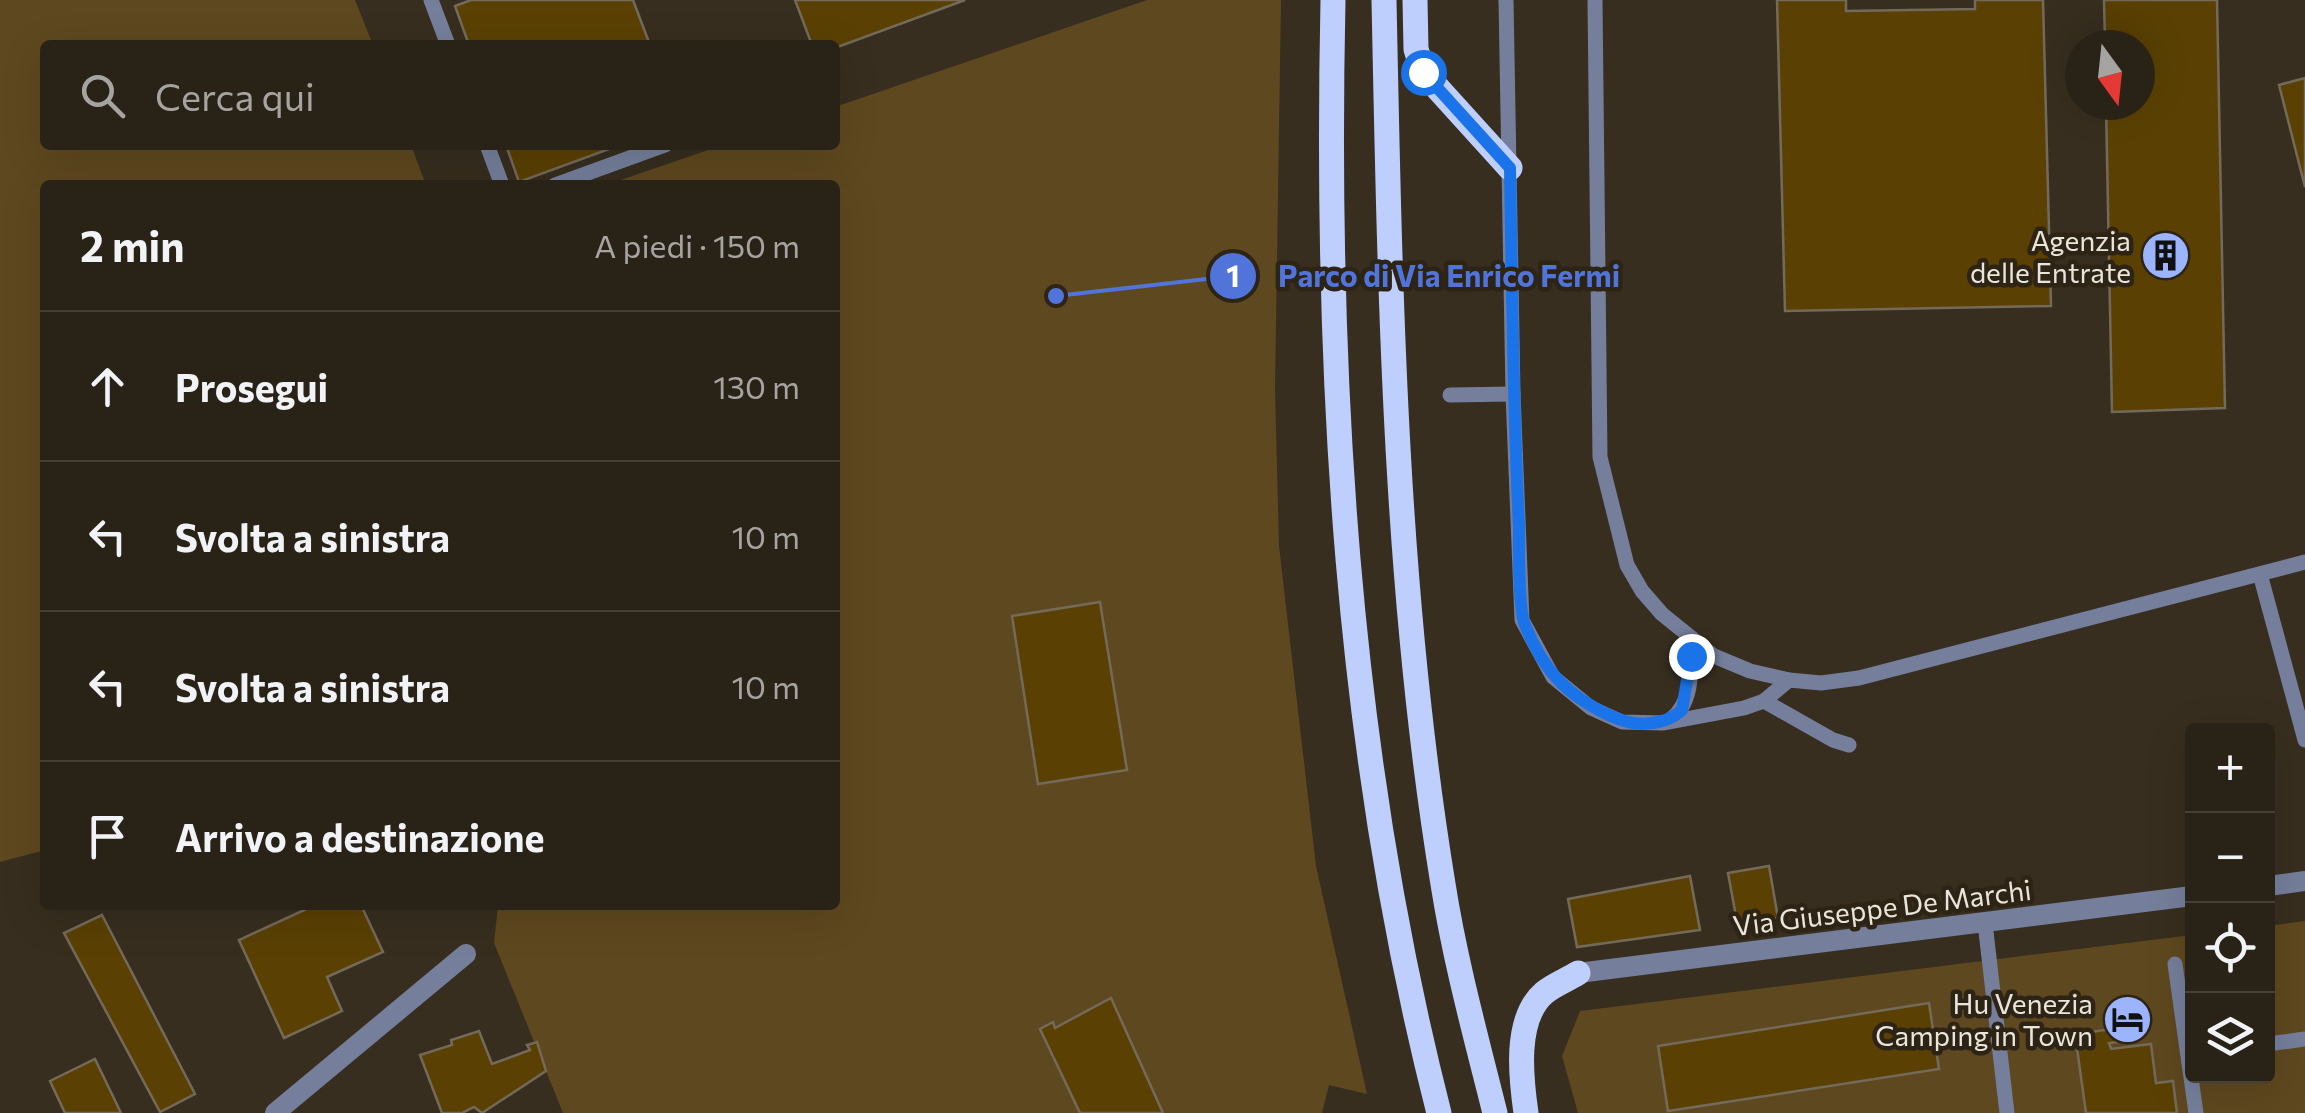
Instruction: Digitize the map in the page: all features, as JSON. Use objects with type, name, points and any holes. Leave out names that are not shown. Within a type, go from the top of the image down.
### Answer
[{"type":"main road","points":[[1333,0],[1335,320],[1347,542],[1365,726],[1383,849],[1413,1012],[1440,1113]]},
{"type":"main road","points":[[1384,0],[1390,335],[1404,564],[1424,752],[1444,888],[1495,1113]]},
{"type":"main road","points":[[1415,0],[1417,58],[1423,72],[1510,168]]},
{"type":"main road","points":[[1526,1113],[1520,1071],[1524,1028],[1542,995],[1578,973]]},
{"type":"street","points":[[2275,885],[2305,881]]},
{"type":"street","name":"Via Giuseppe De Marchi","points":[[1578,973],[2185,897]]},
{"type":"street","points":[[275,1113],[466,954]]},
{"type":"lane","points":[[430,0],[446,40]]},
{"type":"lane","points":[[1506,0],[1513,394],[1522,620],[1543,664],[1565,690],[1622,722],[1664,723],[1744,708],[1764,700],[1789,680]]},
{"type":"lane","points":[[1595,0],[1600,457],[1627,565],[1642,590],[1687,636],[1714,656],[1750,671],[1820,683],[1859,678],[2305,562]]},
{"type":"lane","points":[[489,150],[500,180]]},
{"type":"lane","points":[[569,180],[651,150]]},
{"type":"lane","points":[[1450,395],[1513,394]]},
{"type":"lane","points":[[2260,574],[2305,740]]},
{"type":"lane","points":[[1664,723],[1685,703],[1690,672],[1687,636]]},
{"type":"lane","points":[[1764,700],[1832,740],[1849,745]]},
{"type":"lane","points":[[1985,923],[2008,1113]]},
{"type":"lane","points":[[2175,964],[2185,1020]]},
{"type":"lane","points":[[2275,1043],[2305,1039]]},
{"type":"lane","points":[[2193,1083],[2196,1113]]},
{"type":"shaded area","points":[[0,0],[355,0],[371,40],[40,40],[40,150],[413,150],[424,180],[40,180],[40,851],[0,862]]},
{"type":"shaded area","points":[[1147,0],[1281,0],[1275,389],[1279,546],[1316,866],[1367,1094],[1329,1085],[1322,1113],[563,1113],[494,943],[497,910],[840,910],[840,180],[621,180],[708,150],[840,150],[840,105]]},
{"type":"shaded area","name":"Hu Venezia Camping in Town","points":[[2305,921],[2305,1113],[1578,1113],[1562,1056],[1580,1011],[2185,936],[2185,1083],[2275,1083],[2275,925]]},
{"type":"building","points":[[471,0],[633,0],[648,40],[467,40],[455,6]]},
{"type":"building","points":[[795,0],[965,0],[840,46],[840,40],[810,40]]},
{"type":"building","points":[[1777,0],[1846,0],[1846,11],[1975,9],[1975,0],[2043,0],[2051,306],[1785,311]]},
{"type":"building","name":"Agenzia delle Entrate","points":[[2104,0],[2217,0],[2225,408],[2112,412],[2106,120],[2155,120],[2155,30],[2105,30]]},
{"type":"building","points":[[2305,78],[2305,187],[2279,85]]},
{"type":"building","points":[[508,150],[606,150],[524,180],[518,180]]},
{"type":"building","points":[[1100,602],[1127,770],[1038,784],[1012,616]]},
{"type":"building","points":[[1769,866],[1778,918],[1737,922],[1728,873]]},
{"type":"building","points":[[1690,876],[1700,930],[1577,947],[1568,899]]},
{"type":"building","points":[[304,910],[363,910],[383,952],[327,977],[342,1011],[284,1038],[239,940]]},
{"type":"building","points":[[102,915],[195,1094],[160,1112],[64,933]]},
{"type":"building","points":[[1111,998],[1163,1113],[1080,1113],[1040,1029],[1053,1022],[1055,1028]]},
{"type":"building","points":[[1929,1003],[1939,1069],[1668,1111],[1658,1046]]},
{"type":"building","points":[[2136,1026],[2138,1040],[2109,1043],[2111,1049],[2151,1044],[2156,1083],[2173,1081],[2177,1113],[2086,1113],[2075,1034]]},
{"type":"building","points":[[479,1031],[492,1064],[530,1050],[527,1045],[537,1042],[546,1071],[482,1113],[474,1107],[462,1113],[442,1113],[420,1055]]},
{"type":"building","points":[[95,1059],[121,1113],[65,1113],[50,1081]]},
{"type":"place","name":"Agenzia delle Entrate","points":[[2166,256]]},
{"type":"place","name":"Parco di Via Enrico Fermi","points":[[1056,296]]},
{"type":"place","name":"Hu Venezia Camping in Town","points":[[2128,1019]]},
{"type":"route","points":[[1423,72],[1510,168],[1522,620],[1552,677],[1592,708],[1622,722],[1664,723],[1682,710],[1691,656]]}]
